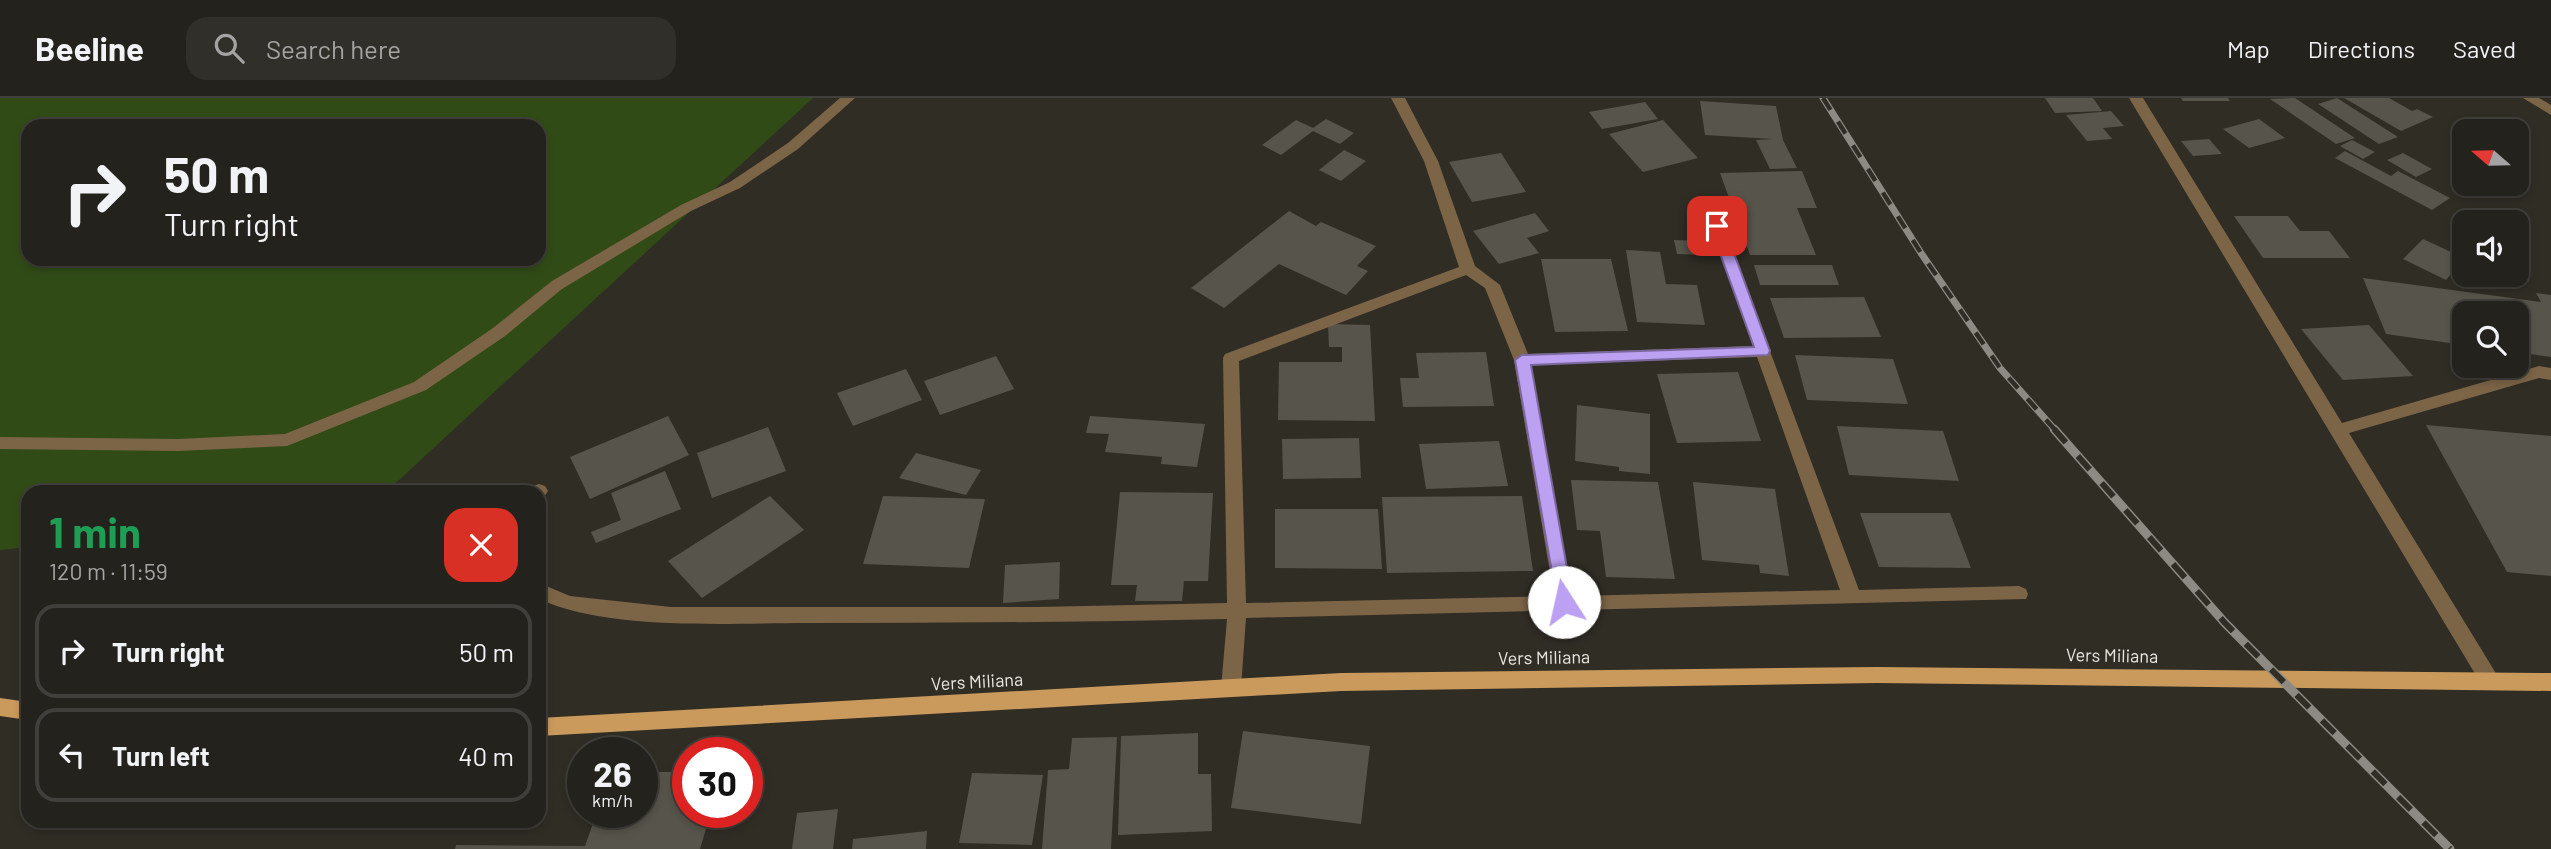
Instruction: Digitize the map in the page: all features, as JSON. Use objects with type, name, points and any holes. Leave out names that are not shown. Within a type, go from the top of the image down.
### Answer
[{"type":"main road","name":"Vers Miliana","points":[[546,727],[1341,682],[1877,675],[2551,681]]},
{"type":"main road","points":[[0,707],[21,710]]},
{"type":"street","points":[[0,443],[192,445],[287,440],[312,430],[420,386],[499,332],[557,285],[675,215],[735,185],[793,146],[848,98]]},
{"type":"street","points":[[1398,98],[1431,161],[1468,269],[1492,285],[1522,360],[1564,602]]},
{"type":"street","points":[[2136,98],[2490,681]]},
{"type":"street","points":[[2530,98],[2551,111]]},
{"type":"street","points":[[1708,201],[1852,597]]},
{"type":"street","points":[[1231,688],[1237,610],[1231,358],[1468,269]]},
{"type":"street","points":[[1522,360],[1763,351]]},
{"type":"street","points":[[2338,430],[2539,372],[2551,374]]},
{"type":"street","points":[[546,594],[568,604],[671,615],[1024,615],[2019,594]]},
{"type":"green space","points":[[0,98],[813,98],[394,485],[21,485],[21,548],[0,550]]},
{"type":"building","points":[[2045,98],[2093,98],[2102,111],[2055,113]]},
{"type":"building","points":[[2181,98],[2228,98],[2230,101],[2183,101]]},
{"type":"building","points":[[2295,98],[2355,138],[2336,144],[2270,99]]},
{"type":"building","points":[[2337,98],[2398,137],[2379,144],[2318,104]]},
{"type":"building","points":[[2344,98],[2389,98],[2412,111],[2417,109],[2433,117],[2401,131]]},
{"type":"building","points":[[1700,101],[1776,106],[1783,140],[1797,168],[1770,169],[1756,140],[1773,139],[1705,135]]},
{"type":"building","points":[[1645,102],[1658,119],[1602,129],[1589,112]]},
{"type":"building","points":[[2111,111],[2124,126],[2103,128],[2112,139],[2087,141],[2066,115]]},
{"type":"building","points":[[1326,119],[1354,133],[1340,144],[1313,131],[1281,155],[1262,145],[1296,120],[1313,128]]},
{"type":"building","points":[[2259,119],[2285,138],[2249,148],[2223,129]]},
{"type":"building","points":[[1663,120],[1698,158],[1643,172],[1609,134]]},
{"type":"building","points":[[2209,139],[2222,154],[2193,156],[2181,141]]},
{"type":"building","points":[[2352,140],[2375,152],[2363,159],[2340,146]]},
{"type":"building","points":[[1344,150],[1366,161],[1341,181],[1319,170]]},
{"type":"building","points":[[2345,151],[2391,176],[2398,171],[2450,198],[2432,210],[2335,158]]},
{"type":"building","points":[[1501,153],[1526,192],[1472,202],[1449,162]]},
{"type":"building","points":[[2403,153],[2432,169],[2416,177],[2387,160]]},
{"type":"building","points":[[1802,171],[1817,208],[1797,208],[1816,255],[1750,255],[1720,173]]},
{"type":"building","points":[[1289,211],[1316,226],[1321,222],[1376,246],[1357,266],[1368,271],[1346,295],[1279,264],[1224,308],[1191,288]]},
{"type":"building","points":[[1535,213],[1549,231],[1527,238],[1539,253],[1499,264],[1473,231]]},
{"type":"building","points":[[2234,216],[2288,216],[2300,231],[2329,231],[2350,258],[2263,258]]},
{"type":"building","points":[[2423,239],[2452,252],[2452,275],[2446,280],[2403,259]]},
{"type":"building","points":[[1674,240],[1700,241],[1703,255],[1677,254]]},
{"type":"building","points":[[1626,250],[1660,252],[1666,284],[1697,285],[1705,325],[1637,322]]},
{"type":"building","points":[[1541,259],[1611,259],[1628,331],[1555,332]]},
{"type":"building","points":[[1754,265],[1832,265],[1839,285],[1760,285]]},
{"type":"building","points":[[2363,278],[2541,302],[2536,293],[2551,295],[2551,357],[2529,354],[2529,301],[2452,301],[2452,343],[2386,334]]},
{"type":"building","points":[[1864,297],[1881,337],[1784,338],[1770,298]]},
{"type":"building","points":[[1328,324],[1370,325],[1375,421],[1278,420],[1279,362],[1342,362],[1342,347],[1329,347]]},
{"type":"building","points":[[2369,325],[2413,376],[2343,380],[2301,329]]},
{"type":"building","points":[[1486,352],[1494,406],[1403,407],[1400,378],[1419,378],[1416,353]]},
{"type":"building","points":[[1795,355],[1893,359],[1908,404],[1807,400]]},
{"type":"building","points":[[996,356],[1014,389],[940,415],[924,381]]},
{"type":"building","points":[[906,369],[922,400],[853,426],[837,393]]},
{"type":"building","points":[[1738,372],[1761,441],[1677,443],[1657,374]]},
{"type":"building","points":[[1577,405],[1650,414],[1650,474],[1619,471],[1619,467],[1575,461]]},
{"type":"building","points":[[668,416],[689,455],[590,499],[570,457]]},
{"type":"building","points":[[1090,416],[1205,424],[1197,467],[1161,464],[1162,457],[1105,452],[1109,434],[1086,433]]},
{"type":"building","points":[[2426,425],[2551,436],[2551,576],[2507,572]]},
{"type":"building","points":[[1837,426],[1943,431],[1959,481],[1849,475]]},
{"type":"building","points":[[768,427],[786,471],[712,498],[697,453]]},
{"type":"building","points":[[1359,438],[1361,478],[1283,479],[1282,439]]},
{"type":"building","points":[[1499,441],[1508,486],[1426,489],[1419,444]]},
{"type":"building","points":[[916,453],[981,470],[966,495],[899,478]]},
{"type":"building","points":[[665,471],[681,509],[596,543],[591,532],[621,520],[611,493]]},
{"type":"building","points":[[1571,480],[1658,482],[1675,579],[1606,577],[1600,531],[1577,530]]},
{"type":"building","points":[[1693,482],[1775,489],[1789,576],[1760,573],[1759,565],[1702,560]]},
{"type":"building","points":[[1120,492],[1213,493],[1208,581],[1184,581],[1182,601],[1135,601],[1137,585],[1111,585]]},
{"type":"building","points":[[770,496],[804,530],[702,598],[668,561]]},
{"type":"building","points":[[883,496],[985,499],[969,568],[863,564]]},
{"type":"building","points":[[1522,496],[1533,571],[1387,573],[1382,497]]},
{"type":"building","points":[[1275,509],[1378,509],[1382,569],[1275,568]]},
{"type":"building","points":[[1860,513],[1950,513],[1971,568],[1879,567]]},
{"type":"building","points":[[1060,562],[1059,599],[1003,603],[1005,565]]},
{"type":"building","points":[[1243,731],[1370,746],[1361,824],[1231,808]]},
{"type":"building","points":[[1198,733],[1198,774],[1211,774],[1212,831],[1118,835],[1121,736]]},
{"type":"building","points":[[1117,737],[1111,849],[1042,849],[1048,770],[1069,769],[1072,738]]},
{"type":"building","points":[[658,772],[672,772],[672,828],[706,828],[700,849],[455,849],[456,845],[585,846],[591,828],[658,828]]},
{"type":"building","points":[[972,773],[1043,775],[1032,845],[959,843]]},
{"type":"building","points":[[838,809],[833,849],[792,849],[797,813]]},
{"type":"building","points":[[927,831],[926,849],[852,849],[853,839]]},
{"type":"railway","points":[[1823,98],[1921,253],[2000,368],[2056,431]]},
{"type":"railway","points":[[2054,429],[2225,623],[2450,849]]},
{"type":"route","points":[[1564,602],[1522,360],[1763,351],[1717,226]]}]
